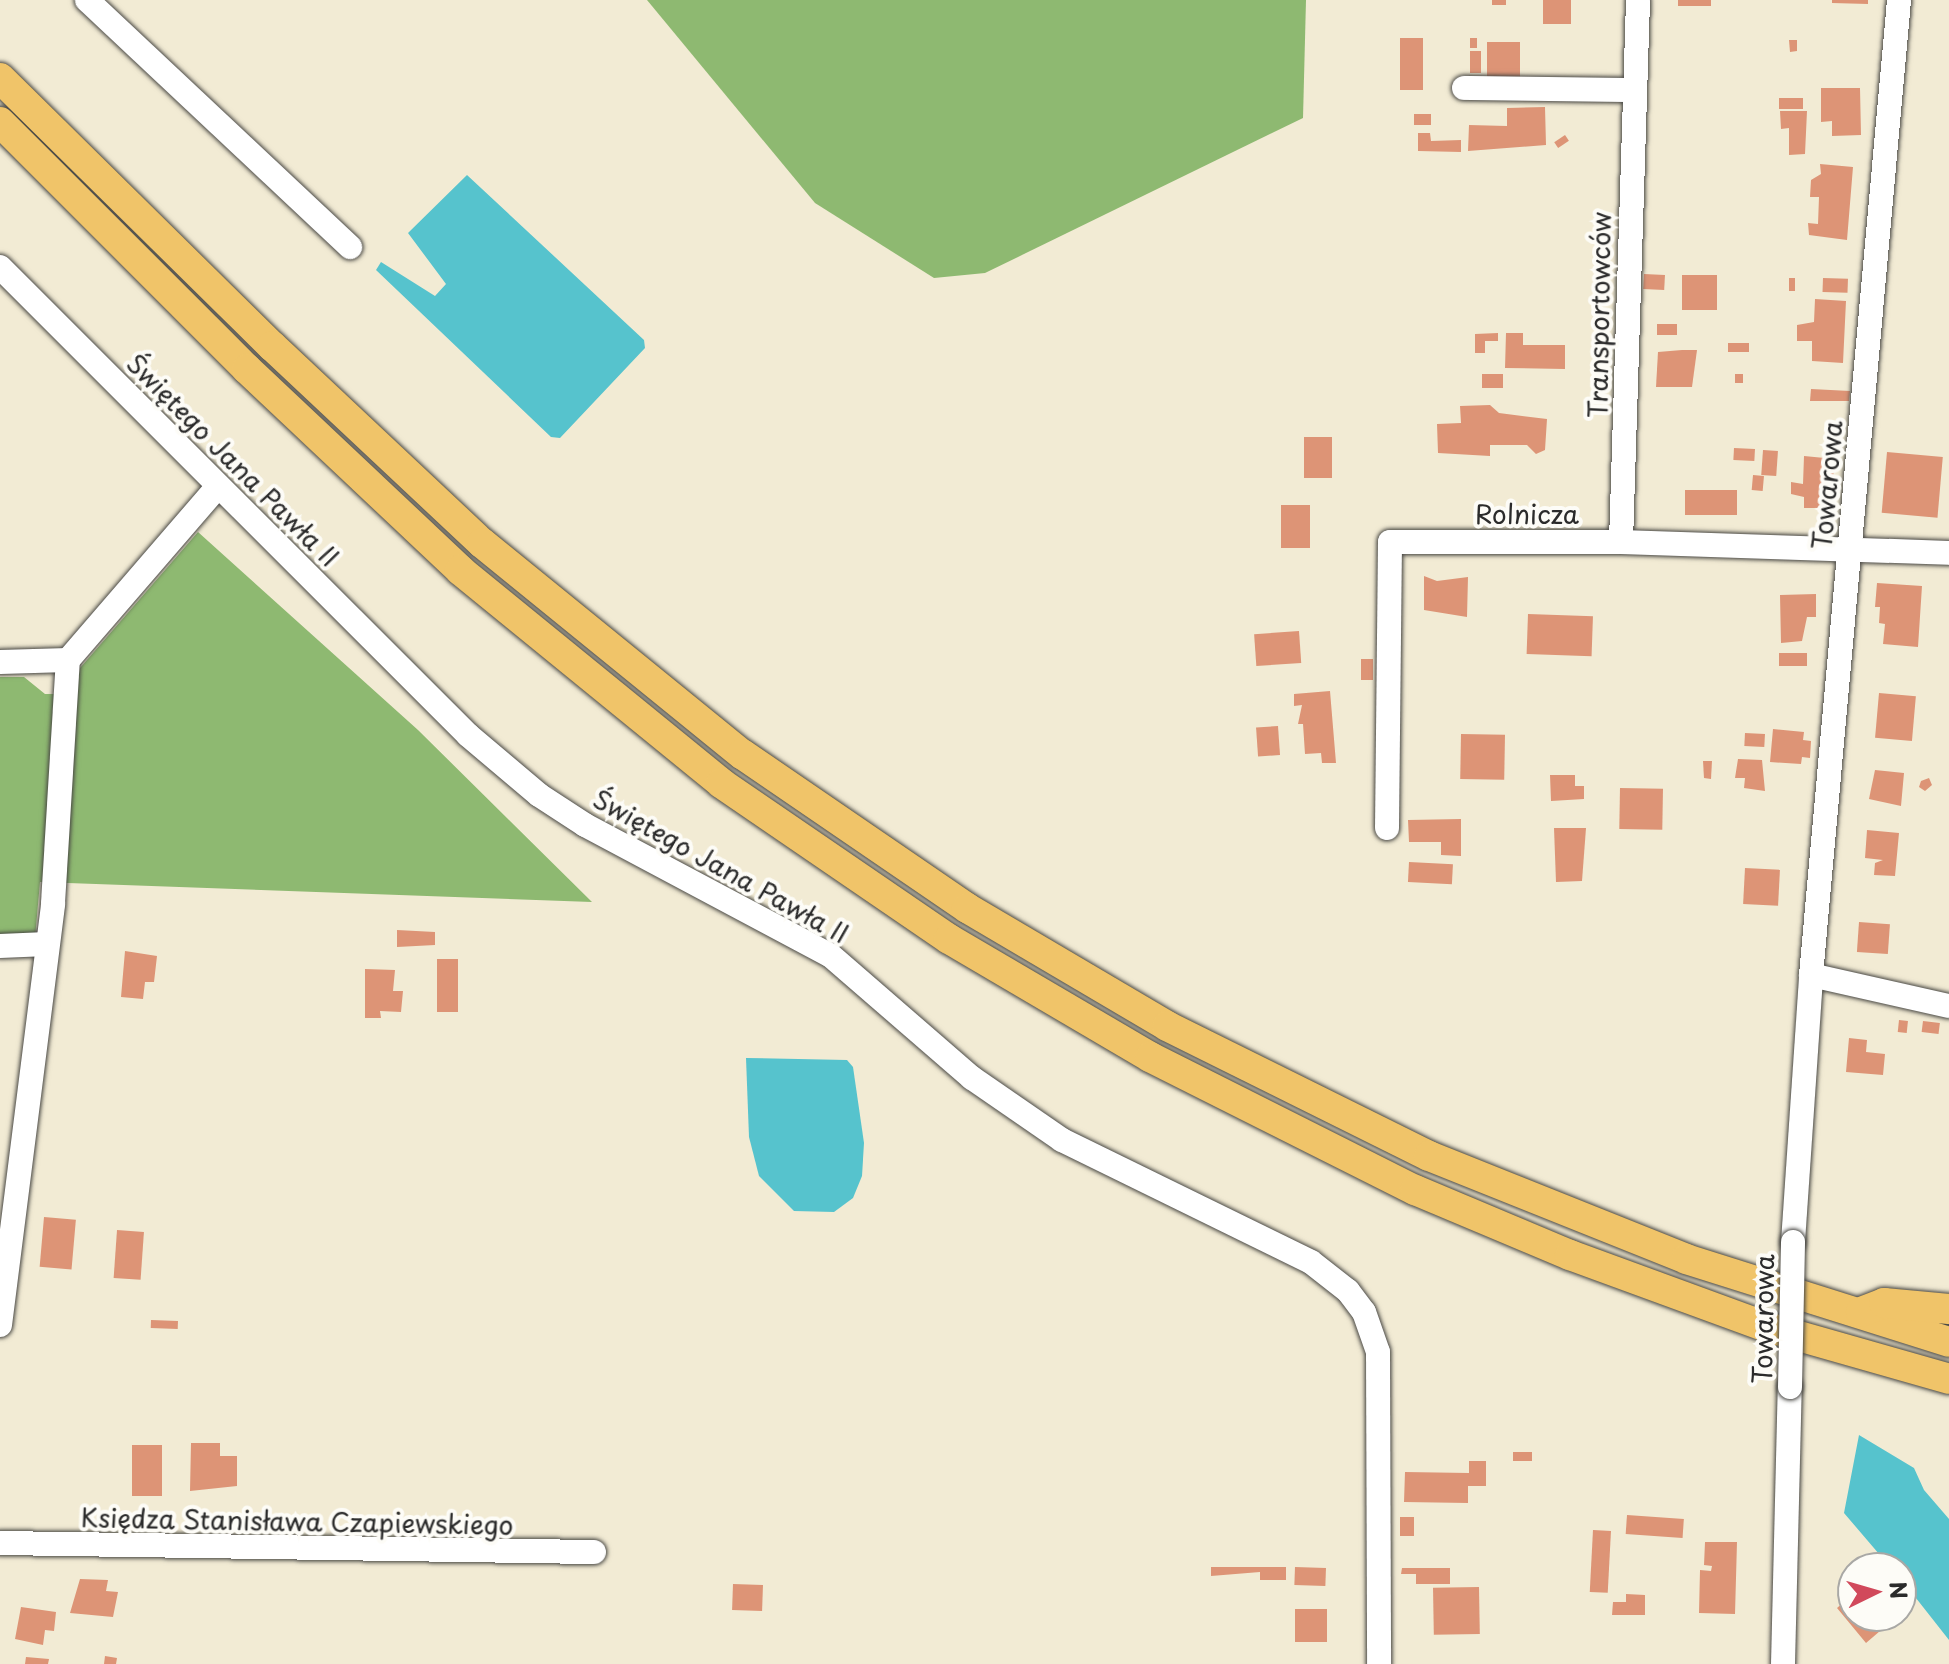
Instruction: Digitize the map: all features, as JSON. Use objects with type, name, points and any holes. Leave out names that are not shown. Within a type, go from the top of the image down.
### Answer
[{"type":"main road","points":[[0,78],[272,346],[482,543],[612,653],[864,841],[1073,973],[1307,1098],[1584,1220],[1949,1342]]},
{"type":"main road","points":[[0,122],[292,413],[472,580],[721,783],[949,939],[1150,1057],[1428,1196],[1570,1255],[1767,1327],[1949,1379]]},
{"type":"main road","points":[[1860,1313],[1884,1303],[1949,1309]]},
{"type":"street","points":[[87,0],[350,247]]},
{"type":"street","name":"Transportowców","points":[[1621,542],[1638,0]]},
{"type":"street","name":"Towarowa","points":[[1783,1664],[1793,1242],[1811,975],[1899,0]]},
{"type":"street","points":[[1464,88],[1633,90]]},
{"type":"street","name":"Świętego Jana Pawła II","points":[[0,267],[468,735],[539,795],[585,825],[830,955],[972,1078],[1062,1140],[1311,1262],[1348,1291],[1364,1312],[1378,1352],[1379,1664]]},
{"type":"street","points":[[0,1325],[47,944],[68,660],[218,486]]},
{"type":"street","name":"Rolnicza","points":[[1387,828],[1390,542],[1621,542],[1949,553]]},
{"type":"street","points":[[0,662],[68,660]]},
{"type":"street","points":[[0,946],[47,944]]},
{"type":"street","points":[[1811,975],[1949,1006]]},
{"type":"street","name":"Księdza Stanisława Czapiewskiego","points":[[0,1543],[594,1552]]},
{"type":"green space","points":[[647,0],[1306,0],[1303,118],[985,273],[934,278],[815,203]]},
{"type":"green space","points":[[198,532],[418,730],[592,902],[40,882],[35,938],[0,938],[0,677],[24,677],[45,694],[76,694],[80,668]]},
{"type":"water","points":[[467,175],[644,340],[645,348],[560,438],[551,437],[376,270],[381,262],[435,296],[446,284],[408,233]]},
{"type":"water","points":[[746,1058],[847,1060],[853,1067],[864,1143],[862,1176],[853,1198],[834,1212],[794,1211],[759,1176],[749,1137]]},
{"type":"water","points":[[1859,1435],[1914,1468],[1924,1490],[1949,1519],[1949,1640],[1917,1599],[1917,1552],[1877,1552],[1844,1513]]},
{"type":"building","points":[[1492,0],[1506,0],[1506,5],[1492,5]]},
{"type":"building","points":[[1543,0],[1571,0],[1571,24],[1543,24]]},
{"type":"building","points":[[1678,0],[1711,0],[1711,6],[1678,6]]},
{"type":"building","points":[[1832,0],[1868,0],[1868,4],[1832,3]]},
{"type":"building","points":[[1400,38],[1423,38],[1423,90],[1400,90]]},
{"type":"building","points":[[1470,38],[1477,38],[1477,48],[1470,48]]},
{"type":"building","points":[[1789,40],[1797,40],[1797,51],[1790,52]]},
{"type":"building","points":[[1487,42],[1520,42],[1520,78],[1487,78]]},
{"type":"building","points":[[1470,51],[1481,51],[1481,73],[1470,73]]},
{"type":"building","points":[[1821,88],[1860,88],[1861,135],[1832,136],[1832,121],[1821,122]]},
{"type":"building","points":[[1779,98],[1803,98],[1803,109],[1779,109]]},
{"type":"building","points":[[1545,107],[1546,145],[1468,151],[1469,125],[1507,126],[1507,108]]},
{"type":"building","points":[[1780,111],[1807,111],[1805,154],[1789,155],[1789,128],[1781,129]]},
{"type":"building","points":[[1414,114],[1431,114],[1431,125],[1414,125]]},
{"type":"building","points":[[1418,133],[1430,133],[1431,141],[1461,140],[1461,152],[1418,151]]},
{"type":"building","points":[[1565,135],[1569,141],[1558,148],[1554,142]]},
{"type":"building","points":[[1820,164],[1853,167],[1847,240],[1809,235],[1808,223],[1818,224],[1819,197],[1810,197],[1811,180],[1821,174]]},
{"type":"building","points":[[1644,274],[1665,275],[1664,290],[1643,289]]},
{"type":"building","points":[[1682,275],[1717,275],[1717,310],[1682,310]]},
{"type":"building","points":[[1789,278],[1795,278],[1795,291],[1789,291]]},
{"type":"building","points":[[1823,278],[1848,279],[1847,293],[1823,292]]},
{"type":"building","points":[[1815,299],[1846,301],[1843,363],[1812,361],[1812,341],[1797,341],[1797,325],[1814,322]]},
{"type":"building","points":[[1657,324],[1677,324],[1677,335],[1657,335]]},
{"type":"building","points":[[1498,333],[1498,341],[1485,341],[1485,353],[1475,353],[1475,334]]},
{"type":"building","points":[[1506,333],[1523,333],[1523,345],[1565,345],[1565,369],[1505,368]]},
{"type":"building","points":[[1728,343],[1749,343],[1749,352],[1728,352]]},
{"type":"building","points":[[1697,350],[1692,387],[1656,387],[1658,352]]},
{"type":"building","points":[[1482,374],[1503,374],[1503,388],[1482,388]]},
{"type":"building","points":[[1735,374],[1743,374],[1743,383],[1735,383]]},
{"type":"building","points":[[1811,389],[1850,391],[1849,401],[1810,401]]},
{"type":"building","points":[[1490,405],[1499,413],[1547,419],[1545,450],[1536,454],[1527,445],[1490,445],[1490,456],[1438,453],[1437,424],[1461,423],[1460,406]]},
{"type":"building","points":[[1304,437],[1332,437],[1332,478],[1304,478]]},
{"type":"building","points":[[1734,448],[1755,449],[1754,461],[1733,460]]},
{"type":"building","points":[[1763,450],[1778,451],[1776,476],[1761,475]]},
{"type":"building","points":[[1887,452],[1943,457],[1937,518],[1882,513]]},
{"type":"building","points":[[1804,456],[1835,459],[1831,498],[1822,498],[1821,508],[1804,508],[1804,497],[1791,494],[1791,482],[1803,484]]},
{"type":"building","points":[[1753,475],[1764,476],[1763,491],[1752,490]]},
{"type":"building","points":[[1685,490],[1737,490],[1737,515],[1685,515]]},
{"type":"building","points":[[1281,505],[1310,505],[1310,548],[1281,548]]},
{"type":"building","points":[[1424,576],[1437,581],[1468,577],[1467,617],[1424,610]]},
{"type":"building","points":[[1877,583],[1922,586],[1918,647],[1883,644],[1885,624],[1879,623],[1880,607],[1875,607]]},
{"type":"building","points":[[1816,594],[1816,617],[1807,617],[1802,641],[1781,643],[1780,595]]},
{"type":"building","points":[[1528,614],[1593,616],[1592,656],[1527,654]]},
{"type":"building","points":[[1299,631],[1301,663],[1256,666],[1254,634]]},
{"type":"building","points":[[1779,653],[1807,653],[1807,666],[1779,666]]},
{"type":"building","points":[[1361,659],[1373,659],[1373,680],[1361,680]]},
{"type":"building","points":[[1330,691],[1336,763],[1322,763],[1321,753],[1305,754],[1303,724],[1298,724],[1302,705],[1294,706],[1294,694]]},
{"type":"building","points":[[1879,693],[1916,696],[1912,741],[1875,738]]},
{"type":"building","points":[[1278,726],[1280,755],[1258,756],[1256,728]]},
{"type":"building","points":[[1773,729],[1804,732],[1803,740],[1811,741],[1810,758],[1802,757],[1801,764],[1770,762]]},
{"type":"building","points":[[1745,733],[1765,734],[1764,747],[1744,746]]},
{"type":"building","points":[[1461,734],[1505,735],[1504,780],[1460,779]]},
{"type":"building","points":[[1738,759],[1762,760],[1765,791],[1744,788],[1745,778],[1735,778]]},
{"type":"building","points":[[1703,761],[1712,761],[1711,779],[1704,778]]},
{"type":"building","points":[[1875,770],[1904,773],[1901,806],[1869,799]]},
{"type":"building","points":[[1550,775],[1575,775],[1575,786],[1584,786],[1584,799],[1551,801]]},
{"type":"building","points":[[1929,778],[1932,785],[1925,791],[1919,787],[1921,781]]},
{"type":"building","points":[[1620,788],[1663,789],[1662,830],[1619,829]]},
{"type":"building","points":[[1461,819],[1461,856],[1441,855],[1441,842],[1409,842],[1408,820]]},
{"type":"building","points":[[1554,828],[1586,828],[1582,881],[1556,882]]},
{"type":"building","points":[[1867,830],[1899,833],[1895,876],[1874,875],[1875,863],[1883,860],[1865,858]]},
{"type":"building","points":[[1409,862],[1453,864],[1452,884],[1408,882]]},
{"type":"building","points":[[1745,868],[1780,870],[1778,906],[1743,904]]},
{"type":"building","points":[[1859,922],[1890,924],[1888,954],[1857,952]]},
{"type":"building","points":[[397,930],[435,932],[435,945],[397,947]]},
{"type":"building","points":[[125,951],[157,956],[154,982],[145,982],[143,999],[121,997]]},
{"type":"building","points":[[437,959],[458,959],[458,1012],[437,1012]]},
{"type":"building","points":[[365,969],[395,970],[393,991],[403,991],[401,1012],[380,1011],[381,1018],[365,1018]]},
{"type":"building","points":[[1899,1020],[1908,1021],[1907,1033],[1898,1032]]},
{"type":"building","points":[[1923,1021],[1940,1023],[1939,1034],[1922,1032]]},
{"type":"building","points":[[1849,1038],[1867,1040],[1866,1052],[1885,1054],[1883,1075],[1846,1072]]},
{"type":"building","points":[[44,1217],[76,1220],[72,1270],[40,1267]]},
{"type":"building","points":[[117,1230],[144,1232],[141,1280],[114,1278]]},
{"type":"building","points":[[151,1320],[178,1321],[178,1329],[151,1328]]},
{"type":"building","points":[[191,1443],[220,1443],[220,1456],[237,1456],[237,1486],[190,1491]]},
{"type":"building","points":[[132,1445],[162,1445],[162,1496],[132,1496]]},
{"type":"building","points":[[1513,1452],[1532,1452],[1532,1461],[1513,1461]]},
{"type":"building","points":[[1469,1461],[1486,1461],[1486,1486],[1468,1486],[1468,1503],[1404,1502],[1405,1472],[1469,1473]]},
{"type":"building","points":[[1627,1515],[1684,1519],[1683,1538],[1626,1534]]},
{"type":"building","points":[[1400,1517],[1414,1517],[1414,1536],[1400,1536]]},
{"type":"building","points":[[1593,1530],[1611,1531],[1608,1593],[1590,1592]]},
{"type":"building","points":[[1705,1542],[1737,1542],[1735,1614],[1699,1613],[1700,1570],[1711,1571],[1712,1566],[1704,1565]]},
{"type":"building","points":[[1211,1567],[1286,1567],[1286,1580],[1260,1580],[1260,1572],[1211,1576]]},
{"type":"building","points":[[1295,1567],[1326,1568],[1325,1586],[1294,1585]]},
{"type":"building","points":[[1402,1568],[1450,1568],[1450,1584],[1416,1584],[1416,1574],[1401,1574]]},
{"type":"building","points":[[80,1579],[108,1580],[106,1591],[118,1592],[113,1617],[70,1613]]},
{"type":"building","points":[[733,1584],[763,1585],[762,1611],[732,1610]]},
{"type":"building","points":[[1479,1587],[1480,1634],[1434,1635],[1433,1588]]},
{"type":"building","points":[[1626,1594],[1645,1595],[1645,1615],[1612,1615],[1613,1602],[1626,1602]]},
{"type":"building","points":[[21,1607],[56,1612],[54,1631],[45,1630],[43,1645],[15,1639]]},
{"type":"building","points":[[1295,1609],[1327,1609],[1327,1642],[1295,1642]]},
{"type":"building","points":[[1857,1632],[1879,1632],[1866,1643]]},
{"type":"building","points":[[105,1656],[117,1658],[116,1664],[104,1664]]},
{"type":"building","points":[[26,1657],[49,1659],[48,1664],[25,1664]]}]
